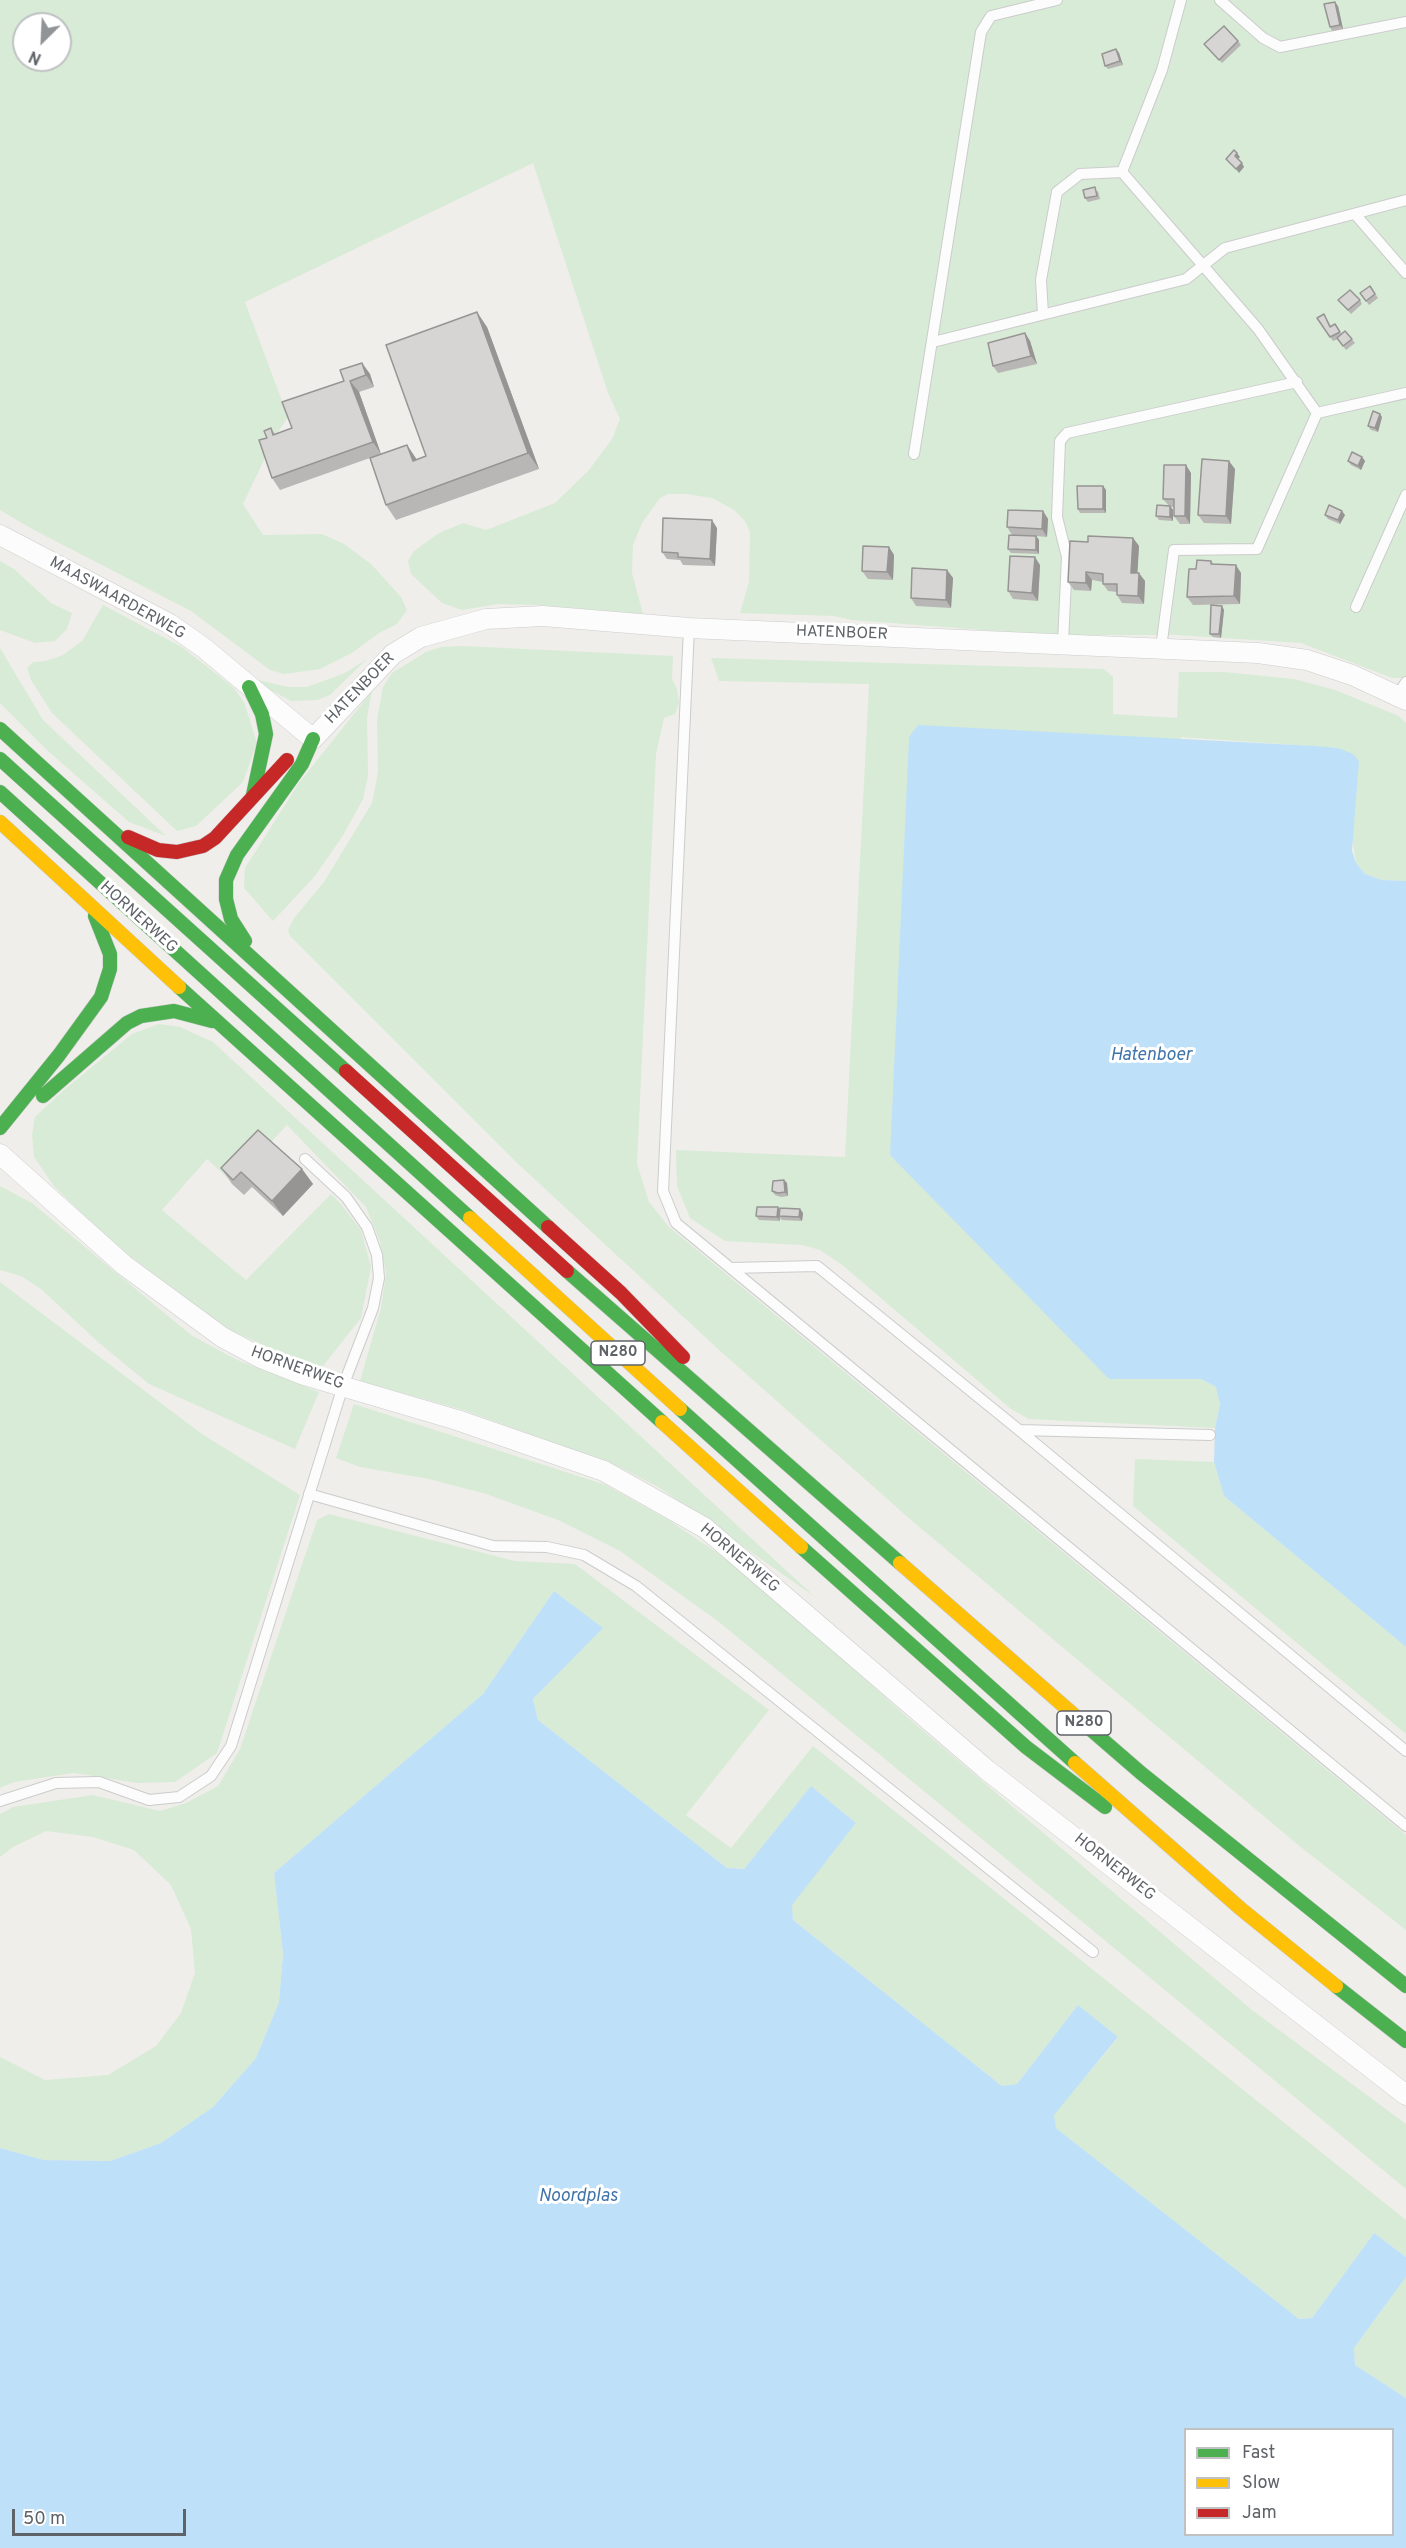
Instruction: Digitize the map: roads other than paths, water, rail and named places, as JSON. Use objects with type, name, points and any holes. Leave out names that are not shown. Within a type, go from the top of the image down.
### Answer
[{"type":"main road","points":[[249,687],[262,714],[266,734],[252,797]]},
{"type":"main road","name":"HORNERWEG","points":[[0,729],[621,1293],[771,1450]]},
{"type":"main road","points":[[108,826],[158,850],[191,850],[215,838],[291,755],[313,739]]},
{"type":"main road","points":[[263,968],[231,919],[226,899],[226,880],[237,855],[303,764],[313,739]]},
{"type":"main road","name":"HORNERWEG","points":[[0,759],[605,1306],[1141,1773],[1406,1986]]},
{"type":"main road","name":"HORNERWEG","points":[[0,792],[903,1612],[1241,1909]]},
{"type":"main road","name":"HORNERWEG","points":[[0,822],[217,1022],[1026,1747],[1241,1909],[1406,2041]]},
{"type":"main road","points":[[0,1130],[101,997],[110,969],[110,954],[90,906]]},
{"type":"main road","points":[[0,1130],[134,1019],[158,1012],[174,1011],[217,1022]]},
{"type":"street","name":"MAASWAARDERWEG","points":[[0,535],[170,624],[204,648],[313,739]]},
{"type":"street","name":"HATENBOER","points":[[313,739],[393,654],[431,634],[486,620],[543,616],[690,628],[1258,653],[1307,660],[1403,692]]},
{"type":"street","name":"HORNERWEG","points":[[0,1154],[124,1265],[222,1337],[261,1358],[343,1386],[457,1420],[604,1471],[705,1528],[987,1770],[1406,2095]]},
{"type":"lane","points":[[914,454],[981,32],[991,16],[1057,0]]},
{"type":"lane","points":[[1122,172],[1162,70],[1182,0]]},
{"type":"lane","points":[[1220,0],[1263,38],[1280,47],[1406,22]]},
{"type":"lane","points":[[1043,314],[1041,280],[1051,211],[1057,192],[1080,174],[1122,172]]},
{"type":"lane","points":[[1122,172],[1258,329],[1298,382],[1317,414]]},
{"type":"lane","points":[[933,342],[1185,279],[1226,248],[1406,200]]},
{"type":"lane","points":[[1355,214],[1406,273]]},
{"type":"lane","points":[[1063,643],[1067,557],[1057,517],[1060,441],[1067,433],[1298,382]]},
{"type":"lane","points":[[1317,414],[1406,393]]},
{"type":"lane","points":[[1161,648],[1174,550],[1257,549],[1317,414]]},
{"type":"lane","points":[[1356,607],[1406,495]]},
{"type":"lane","points":[[690,628],[663,1191],[676,1223],[1406,1826]]},
{"type":"lane","points":[[0,1801],[56,1783],[99,1782],[149,1800],[179,1797],[211,1776],[231,1746],[343,1386],[373,1308],[379,1278],[377,1255],[367,1227],[346,1197],[306,1159]]},
{"type":"lane","points":[[731,1268],[817,1266],[1019,1430],[1406,1751]]},
{"type":"lane","points":[[1019,1430],[1210,1435]]},
{"type":"lane","points":[[309,1494],[494,1546],[547,1547],[584,1555],[636,1586],[1094,1952]]},
{"type":"water","name":"Hatenboer","points":[[918,725],[1315,746],[1338,748],[1353,754],[1359,761],[1352,851],[1356,863],[1365,874],[1382,880],[1406,881],[1406,1647],[1224,1496],[1214,1462],[1215,1428],[1220,1404],[1216,1387],[1201,1379],[1109,1379],[890,1155],[909,737]]},
{"type":"water","name":"Noordplas","points":[[554,1591],[603,1628],[533,1699],[538,1720],[727,1868],[744,1869],[811,1786],[856,1823],[792,1905],[793,1920],[1002,2086],[1017,2084],[1078,2005],[1118,2037],[1054,2115],[1056,2128],[1299,2319],[1312,2318],[1374,2233],[1406,2257],[1406,2277],[1354,2348],[1355,2365],[1406,2398],[1406,2548],[0,2548],[0,2148],[44,2160],[110,2161],[161,2143],[213,2107],[256,2058],[279,2002],[283,1954],[274,1873],[483,1694]]}]
